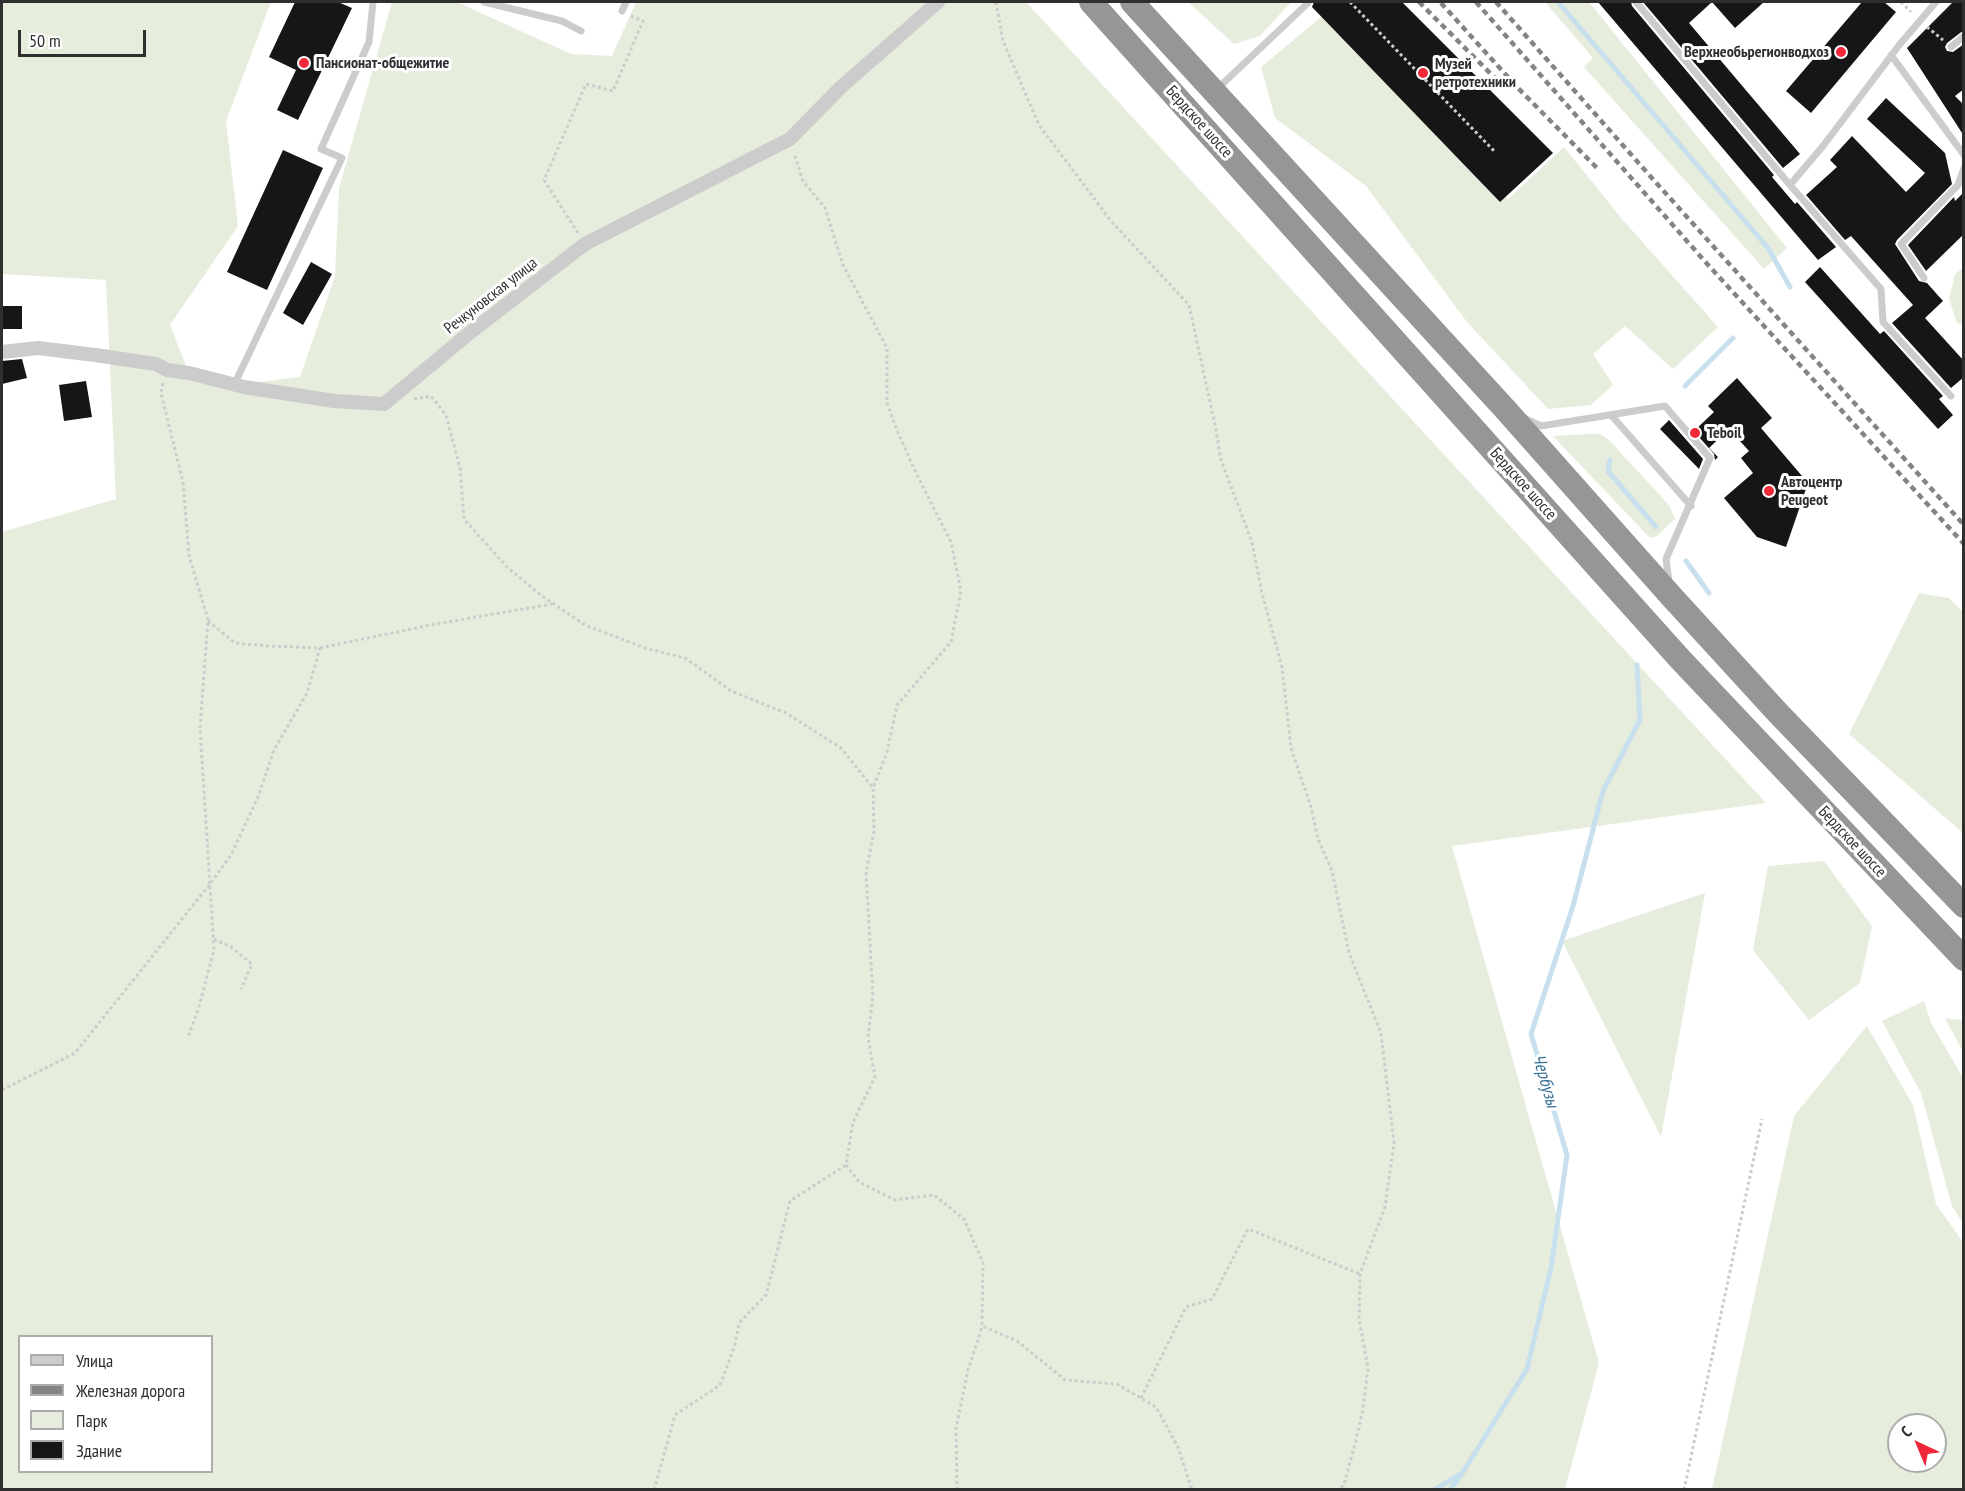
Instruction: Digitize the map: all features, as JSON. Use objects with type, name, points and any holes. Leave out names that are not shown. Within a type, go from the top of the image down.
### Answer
[{"type":"highway","name":"Бердское шоссе","points":[[1091,2],[1680,659],[1964,959]]},
{"type":"highway","name":"Бердское шоссе","points":[[1132,2],[1505,409],[1778,713],[1964,906]]},
{"type":"highway","points":[[1753,737],[1778,713]]},
{"type":"street","name":"Речкуновская улица","points":[[384,404],[467,335],[585,244],[790,140],[840,88],[938,2]]},
{"type":"street","points":[[2,352],[38,348],[156,364],[167,370],[189,373],[234,385],[334,401],[384,404]]},
{"type":"lane","points":[[234,385],[342,158],[321,148],[369,42],[373,2]]},
{"type":"lane","points":[[484,2],[562,21],[581,31]]},
{"type":"lane","points":[[622,11],[626,2]]},
{"type":"lane","points":[[1636,2],[1881,289],[1883,322],[1951,396]]},
{"type":"lane","points":[[1790,185],[1936,2]]},
{"type":"lane","points":[[1214,91],[1308,3]]},
{"type":"lane","points":[[1951,47],[1964,36]]},
{"type":"lane","points":[[1891,56],[1964,154]]},
{"type":"lane","points":[[1924,278],[1901,244],[1958,185],[1964,168]]},
{"type":"lane","points":[[1505,409],[1541,426],[1665,406],[1710,458],[1666,559],[1671,596]]},
{"type":"lane","points":[[1612,416],[1691,506]]},
{"type":"path","points":[[996,2],[1004,41],[1039,125],[1111,221],[1189,305],[1221,460],[1252,542],[1262,593],[1282,667],[1291,748],[1311,807],[1318,839],[1332,871],[1349,953],[1381,1033],[1394,1143],[1385,1207],[1360,1274],[1359,1319],[1368,1368],[1363,1409],[1355,1444],[1344,1484],[1340,1490]]},
{"type":"path","points":[[1350,2],[1496,153]]},
{"type":"path","points":[[585,244],[544,180],[586,84],[613,91],[643,21],[622,11]]},
{"type":"path","points":[[790,140],[803,181],[825,208],[843,265],[887,348],[887,403],[898,434],[951,542],[961,591],[951,642],[897,705],[887,752],[873,788],[874,831],[866,873],[873,996],[868,1037],[875,1077],[853,1122],[846,1165],[859,1182],[895,1200],[934,1195],[964,1219],[983,1263],[982,1326],[968,1370],[956,1428],[957,1490]]},
{"type":"path","points":[[167,370],[161,393],[183,482],[189,555],[208,620],[200,728],[214,950],[198,1010],[188,1037]]},
{"type":"path","points":[[384,404],[431,396],[446,415],[460,468],[464,519],[507,567],[554,604],[585,625],[645,648],[684,658],[731,691],[786,713],[841,748],[873,788]]},
{"type":"path","points":[[208,620],[236,643],[320,648],[430,625],[554,604]]},
{"type":"path","points":[[2,1090],[75,1053],[231,855],[258,797],[274,750],[307,693],[320,648]]},
{"type":"path","points":[[214,939],[231,947],[252,964],[241,989]]},
{"type":"path","points":[[1684,1490],[1762,1119]]},
{"type":"path","points":[[654,1490],[675,1415],[720,1385],[735,1345],[739,1323],[766,1295],[790,1201],[846,1165]]},
{"type":"path","points":[[1141,1398],[1186,1307],[1212,1299],[1248,1229],[1360,1274]]},
{"type":"path","points":[[982,1326],[1017,1341],[1065,1380],[1117,1384],[1156,1407],[1178,1447],[1192,1490]]},
{"type":"green space","points":[[2,2],[271,2],[226,121],[238,226],[170,325],[189,373],[234,385],[300,377],[335,276],[339,188],[392,2],[457,2],[571,54],[612,56],[636,2],[1026,2],[1766,803],[1452,846],[1599,1363],[1565,1489],[2,1489],[2,532],[116,499],[106,280],[2,274]]},
{"type":"green space","points":[[1188,2],[1291,2],[1260,36],[1234,44]]},
{"type":"green space","points":[[1545,2],[1589,2],[1787,248],[1764,269],[1584,67],[1593,58]]},
{"type":"green space","points":[[1333,7],[1508,199],[1564,147],[1622,219],[1718,327],[1673,369],[1625,326],[1593,354],[1613,385],[1591,405],[1548,409],[1467,322],[1366,186],[1275,118],[1261,67]]},
{"type":"green space","points":[[1963,268],[1963,325],[1957,323],[1949,299],[1955,274]]},
{"type":"green space","points":[[1600,434],[1609,440],[1669,505],[1675,519],[1657,536],[1650,538],[1553,436]]},
{"type":"green space","points":[[1919,593],[1949,598],[1963,612],[1963,833],[1849,734]]},
{"type":"green space","points":[[1824,861],[1872,926],[1860,983],[1809,1020],[1753,950],[1768,866]]},
{"type":"green space","points":[[1705,893],[1661,1137],[1562,941]]},
{"type":"green space","points":[[1924,1001],[1931,1023],[1963,1078],[1963,1224],[1952,1206],[1921,1093],[1882,1021]]},
{"type":"green space","points":[[1945,1018],[1963,1020],[1963,1052]]},
{"type":"green space","points":[[1867,1026],[1913,1105],[1936,1204],[1963,1242],[1963,1489],[1712,1489],[1794,1116]]},
{"type":"building","name":"Пансионат-общежитие","points":[[295,2],[338,2],[352,8],[298,120],[277,110],[296,70],[269,57]]},
{"type":"building","points":[[1314,2],[1402,2],[1553,153],[1500,202],[1312,7]]},
{"type":"building","points":[[1598,2],[1631,2],[1774,175],[1772,177],[1836,247],[1818,260]]},
{"type":"building","points":[[1643,2],[1712,2],[1689,23],[1800,154],[1783,168]]},
{"type":"building","points":[[1712,2],[1764,2],[1735,28]]},
{"type":"building","name":"Верхнеобьрегионводхоз","points":[[1862,2],[1884,2],[1896,12],[1811,113],[1786,91]]},
{"type":"building","points":[[1953,2],[1964,2],[1964,30],[1945,47],[1947,51],[1953,52],[1964,44],[1964,89],[1955,96],[1964,105],[1964,136],[1907,48]]},
{"type":"building","points":[[1886,98],[1945,153],[1952,184],[1895,244],[1919,281],[1927,283],[1943,301],[1925,318],[1964,361],[1964,377],[1951,388],[1892,323],[1913,305],[1851,236],[1845,240],[1806,195],[1837,167],[1830,160],[1852,136],[1906,192],[1925,173],[1867,119]]},
{"type":"building","points":[[283,150],[323,168],[267,290],[227,272]]},
{"type":"building","points":[[1964,192],[1964,234],[1926,271],[1908,245],[1954,197],[1955,201]]},
{"type":"building","points":[[311,262],[332,274],[303,325],[283,313]]},
{"type":"building","points":[[1820,267],[1880,334],[1884,331],[1943,396],[1939,399],[1953,415],[1938,429],[1805,282]]},
{"type":"building","points":[[2,306],[22,306],[22,329],[2,329]]},
{"type":"building","points":[[22,359],[27,378],[2,384],[2,361]]},
{"type":"building","name":"Автоцентр Peugeot","points":[[1737,378],[1772,418],[1761,428],[1808,483],[1786,547],[1757,537],[1724,498],[1753,473],[1741,458],[1749,451],[1729,429],[1709,448],[1718,457],[1715,460],[1714,454],[1691,428],[1694,431],[1714,412],[1708,406]]},
{"type":"building","points":[[86,381],[92,417],[64,421],[59,385]]},
{"type":"building","points":[[1669,420],[1703,459],[1699,469],[1660,429]]},
{"type":"waterway","points":[[1558,2],[1768,248],[1790,287]]},
{"type":"waterway","points":[[1685,386],[1733,338]]},
{"type":"waterway","points":[[1610,460],[1608,471],[1656,527]]},
{"type":"waterway","points":[[1686,561],[1709,593]]},
{"type":"waterway","name":"Чербузы","points":[[1450,1490],[1527,1369],[1551,1268],[1567,1155],[1531,1034],[1573,906],[1603,791],[1640,720],[1637,665]]},
{"type":"waterway","points":[[1434,1490],[1459,1475]]},
{"type":"railway","points":[[1419,2],[1499,82]]},
{"type":"railway","points":[[1476,2],[1709,266],[1964,544]]},
{"type":"railway","points":[[1496,2],[1964,525]]},
{"type":"railway","points":[[1441,3],[1516,86],[1598,169]]},
{"type":"place","name":"Верхнеобьрегионводхоз","points":[[1841,52]]},
{"type":"place","name":"Пансионат-общежитие","points":[[304,63]]},
{"type":"place","name":"Музей ретротехники","points":[[1423,73]]},
{"type":"place","name":"Teboil","points":[[1695,433]]},
{"type":"place","name":"Автоцентр Peugeot","points":[[1769,491]]}]
